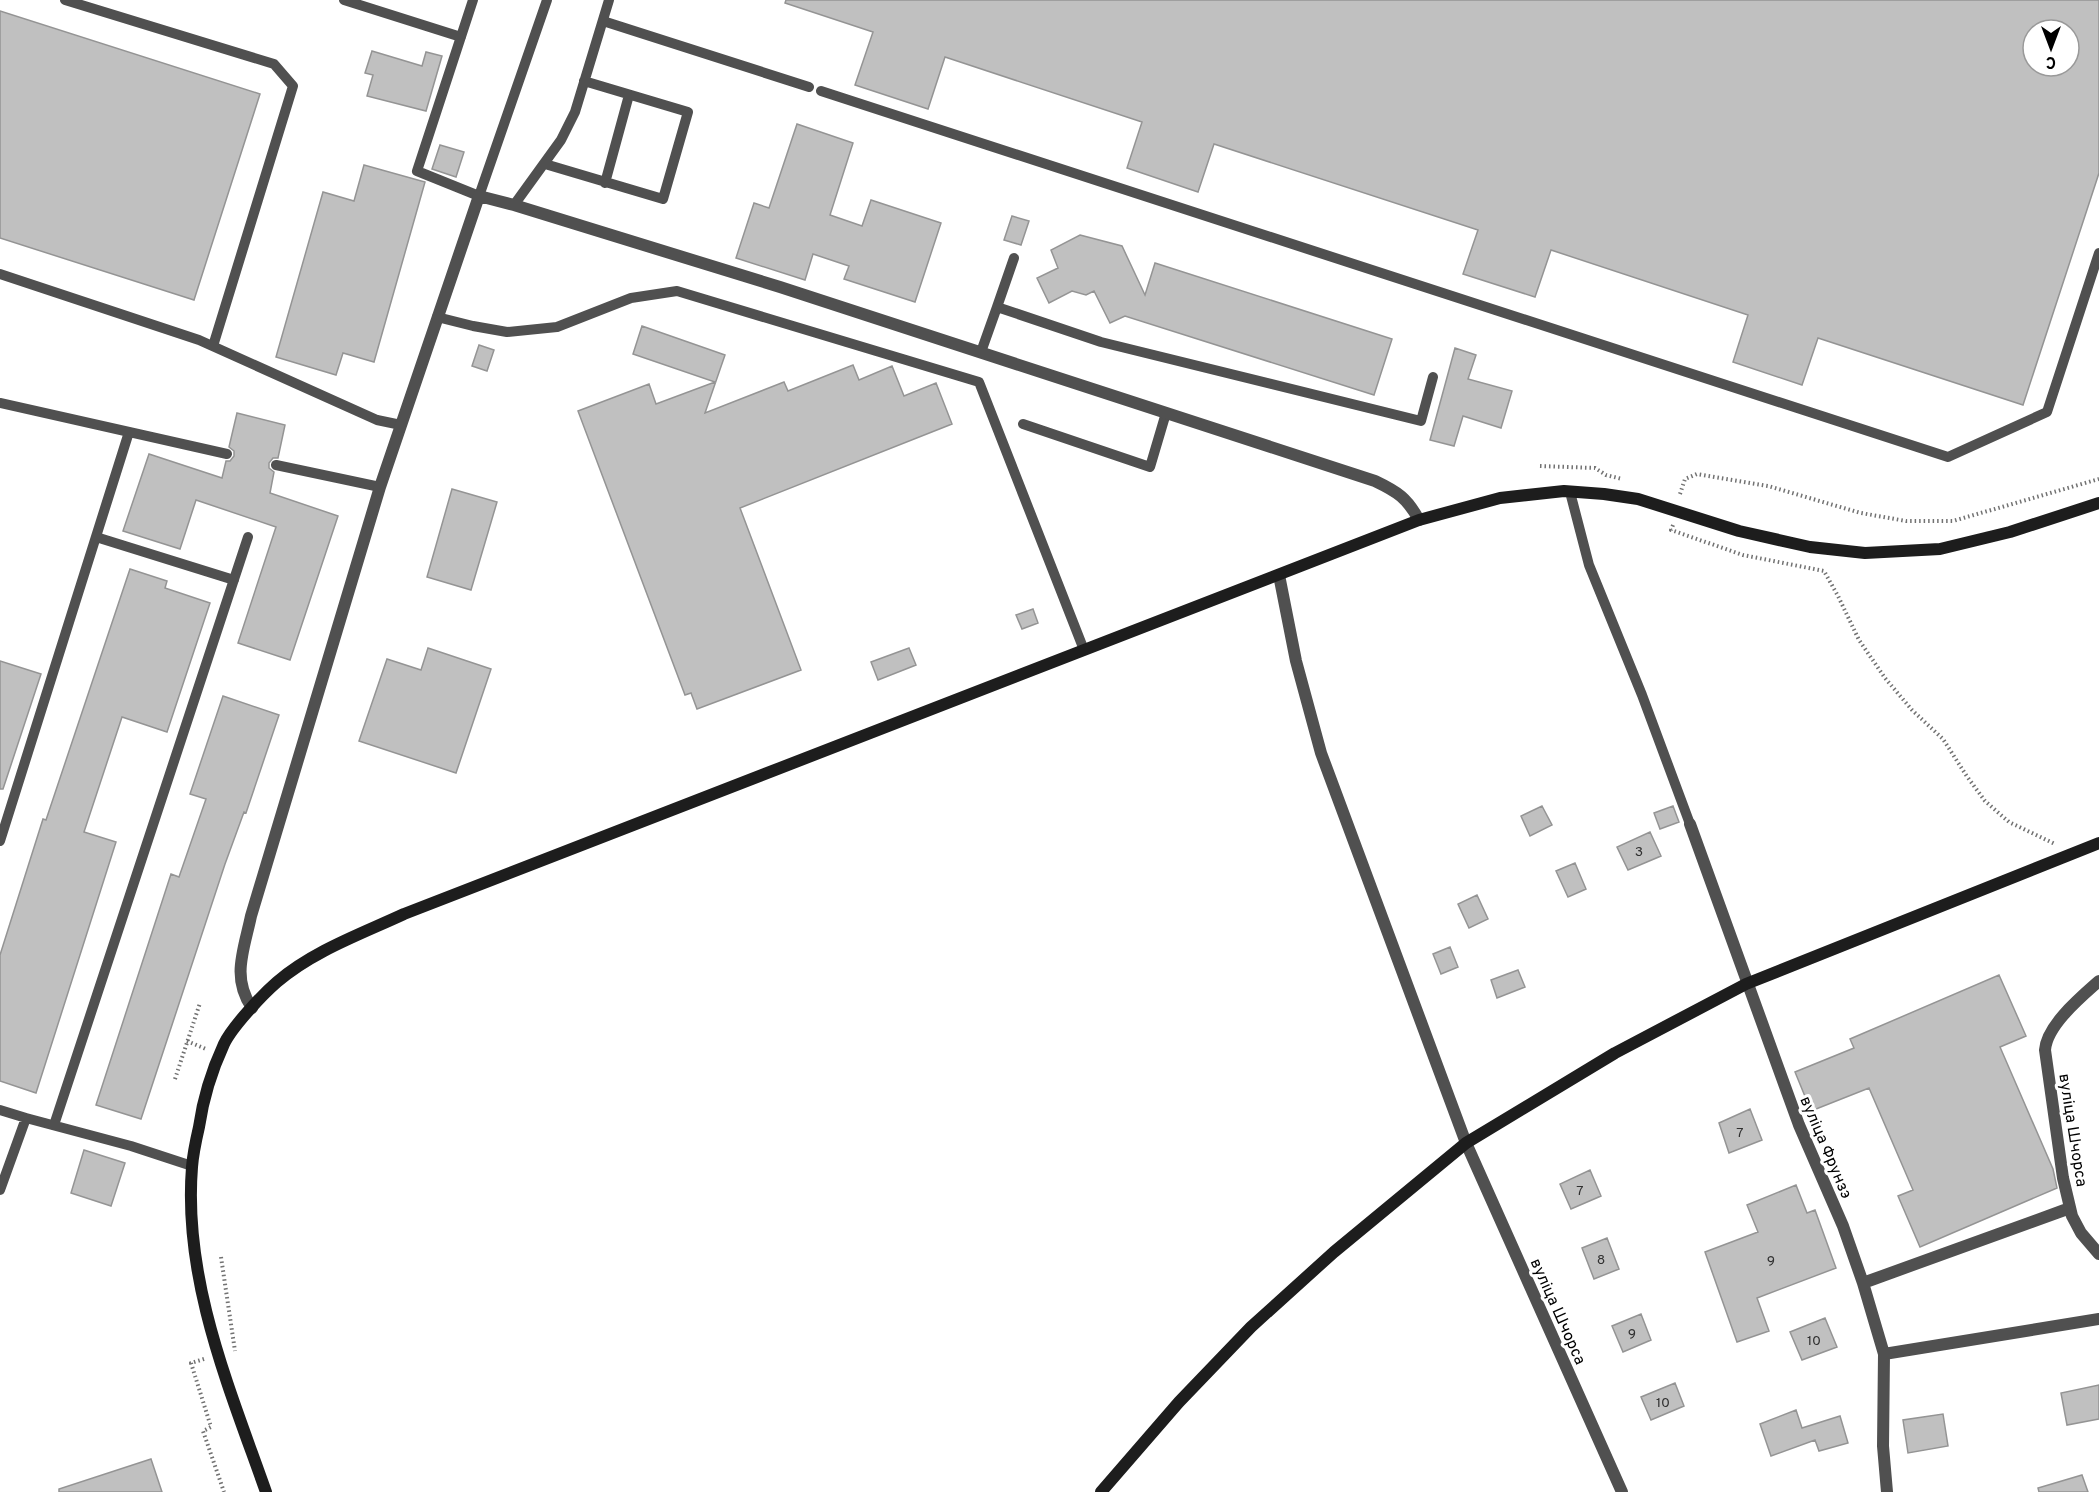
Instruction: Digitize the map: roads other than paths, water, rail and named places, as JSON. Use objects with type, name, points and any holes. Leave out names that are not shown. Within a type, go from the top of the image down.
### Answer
[{"type":"street","points":[[252,1008],[245,998],[239,975],[251,916],[380,487],[478,196],[514,205],[981,352],[1375,481],[1398,492],[1410,505],[1419,520]]},
{"type":"street","points":[[266,1492],[218,1355],[199,1280],[192,1235],[192,1166],[203,1102],[225,1043],[252,1008],[278,981],[304,962],[404,914],[1419,520],[1500,498],[1535,493],[1570,492],[1638,499],[1739,531],[1810,547],[1865,553],[1940,549],[2010,532],[2099,503]]},
{"type":"street","name":"вуліца Шчорса","points":[[1279,575],[1296,661],[1321,753],[1466,1143],[1622,1492]]},
{"type":"street","name":"вуліца Фрунзэ","points":[[1690,825],[1798,1125],[1843,1226],[1884,1354],[1883,1446],[1887,1492]]},
{"type":"street","points":[[1101,1492],[1179,1402],[1251,1327],[1335,1252],[1466,1143],[1615,1053],[1746,984],[2099,843]]},
{"type":"street","name":"вуліца Шчорса","points":[[2099,981],[2062,1017],[2046,1039],[2049,1087],[2070,1208],[2081,1233],[2099,1254]]},
{"type":"street","points":[[1863,1283],[2070,1208]]},
{"type":"street","points":[[1884,1354],[2099,1319]]},
{"type":"lane","points":[[65,0],[274,64],[293,86],[213,346]]},
{"type":"lane","points":[[344,0],[461,37]]},
{"type":"lane","points":[[473,0],[417,171],[478,196],[547,0]]},
{"type":"lane","points":[[514,205],[561,140],[574,112],[609,0]]},
{"type":"lane","points":[[603,21],[809,87]]},
{"type":"lane","points":[[545,164],[663,199],[688,112],[584,81]]},
{"type":"lane","points":[[821,91],[1948,457],[2047,412],[2099,253]]},
{"type":"lane","points":[[605,183],[629,95]]},
{"type":"lane","points":[[981,352],[1014,258]]},
{"type":"lane","points":[[0,274],[213,346],[377,420],[401,424]]},
{"type":"lane","points":[[437,317],[507,332],[557,327],[631,298],[677,291],[979,382],[1084,650]]},
{"type":"lane","points":[[997,307],[1101,342],[1421,421],[1433,377]]},
{"type":"lane","points":[[0,403],[227,454]]},
{"type":"lane","points":[[1023,424],[1150,467],[1166,413]]},
{"type":"lane","points":[[0,841],[129,432]]},
{"type":"lane","points":[[276,465],[380,487]]},
{"type":"lane","points":[[1570,492],[1588,564],[1642,695],[1690,825]]},
{"type":"lane","points":[[96,537],[234,580]]},
{"type":"lane","points":[[54,1125],[248,537]]},
{"type":"lane","points":[[0,1110],[132,1146],[192,1166]]},
{"type":"lane","points":[[0,1190],[26,1118]]}]
